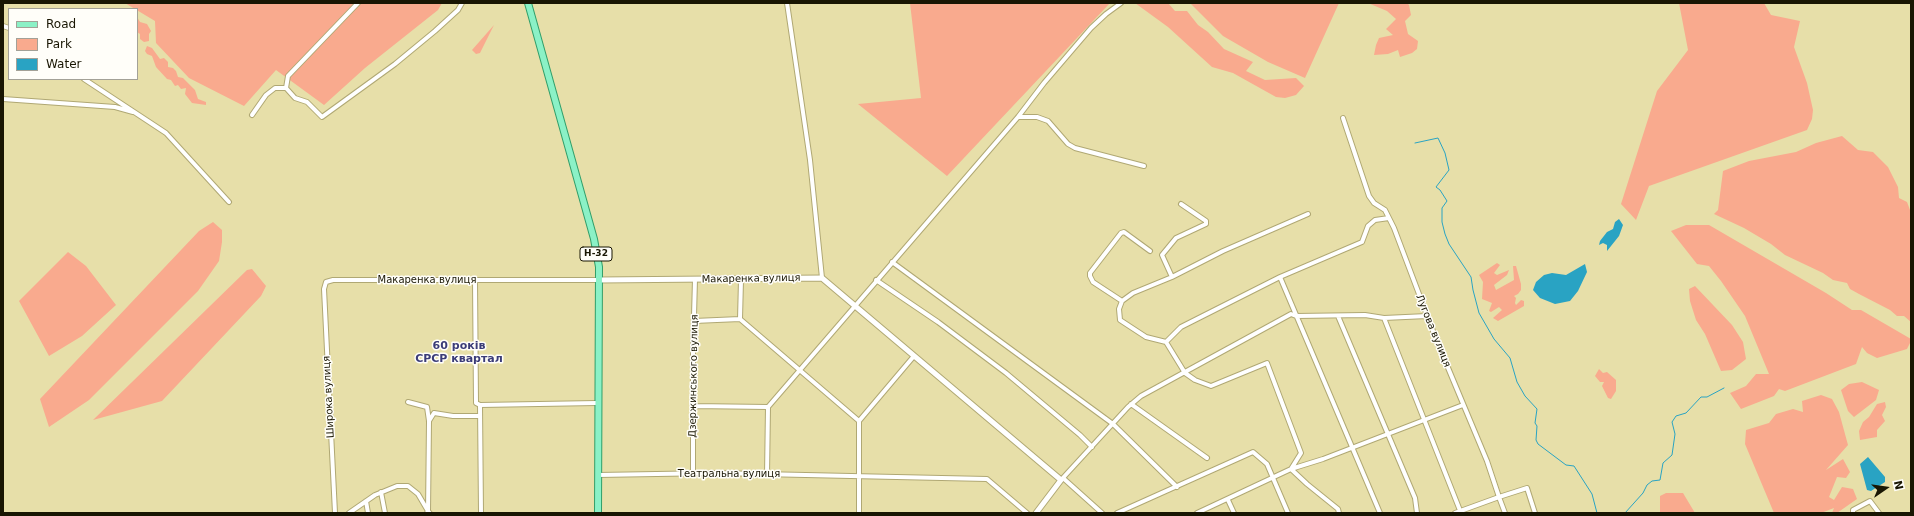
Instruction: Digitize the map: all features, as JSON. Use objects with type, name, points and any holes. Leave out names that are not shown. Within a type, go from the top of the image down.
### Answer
[{"type":"main road","name":"Н-32","points":[[528,3],[594,239],[599,267],[597,403],[598,513]]},
{"type":"street","points":[[286,88],[288,76],[358,3]]},
{"type":"street","points":[[252,115],[276,88],[286,88],[295,98],[307,102],[322,117],[395,64],[435,31],[458,10],[462,3]]},
{"type":"street","points":[[787,3],[810,160],[822,278],[1102,513]]},
{"type":"street","points":[[767,475],[768,407],[1018,117],[1044,83],[1091,28],[1121,3]]},
{"type":"street","points":[[86,80],[166,133],[229,202]]},
{"type":"street","points":[[3,99],[115,107],[139,114]]},
{"type":"street","points":[[1018,117],[1037,117],[1048,121],[1065,141],[1074,148],[1144,166]]},
{"type":"street","name":"Лугова вулиця","points":[[1343,118],[1369,196],[1374,203],[1385,210],[1389,218],[1427,316],[1487,461],[1505,513]]},
{"type":"street","points":[[1172,276],[1162,255],[1176,238],[1206,224],[1206,221],[1181,204]]},
{"type":"street","points":[[1291,469],[1301,453],[1267,363],[1211,386],[1195,380],[1185,373],[1166,342],[1146,337],[1120,320],[1119,309],[1122,301],[1133,293],[1223,251],[1308,214]]},
{"type":"street","points":[[1166,342],[1181,327],[1280,277],[1362,242],[1368,226],[1375,220],[1389,218]]},
{"type":"street","points":[[1122,301],[1093,282],[1090,273],[1121,233],[1124,232],[1150,251]]},
{"type":"street","points":[[892,262],[1113,424],[1177,486]]},
{"type":"street","points":[[1280,277],[1380,513]]},
{"type":"street","name":"Макаренка вулиця","points":[[326,282],[333,280],[741,280],[822,278]]},
{"type":"street","name":"Дзержинського вулиця","points":[[694,474],[693,406],[695,279]]},
{"type":"street","points":[[475,280],[476,403],[480,406],[481,513]]},
{"type":"street","points":[[740,319],[741,280]]},
{"type":"street","points":[[876,280],[938,322],[1006,373],[1080,435],[1092,447]]},
{"type":"street","name":"Широка вулиця","points":[[326,282],[324,289],[335,513]]},
{"type":"street","points":[[1036,513],[1062,479],[1131,404],[1141,396],[1291,314],[1296,316],[1365,315],[1384,318],[1427,316]]},
{"type":"street","points":[[1338,316],[1415,498],[1417,513]]},
{"type":"street","points":[[1384,318],[1423,420],[1461,512]]},
{"type":"street","points":[[694,321],[740,319],[859,421]]},
{"type":"street","points":[[859,513],[859,421],[914,356]]},
{"type":"street","points":[[408,402],[427,408],[429,420],[429,513]]},
{"type":"street","points":[[480,406],[597,403]]},
{"type":"street","points":[[1131,404],[1207,458]]},
{"type":"street","points":[[1197,513],[1228,500],[1291,469],[1322,459],[1463,405]]},
{"type":"street","points":[[693,406],[768,407]]},
{"type":"street","points":[[429,420],[434,413],[453,416],[480,416]]},
{"type":"street","points":[[1117,513],[1253,452],[1267,464],[1288,513]]},
{"type":"street","points":[[1291,469],[1338,509],[1339,513]]},
{"type":"street","name":"Театральна вулиця","points":[[598,475],[694,474],[987,479],[1027,513]]},
{"type":"street","points":[[349,513],[381,492],[397,486],[408,486],[418,494],[429,513]]},
{"type":"street","points":[[1455,513],[1527,488],[1534,513]]},
{"type":"street","points":[[381,492],[385,513]]},
{"type":"street","points":[[1228,500],[1234,513]]},
{"type":"street","points":[[366,501],[368,513]]},
{"type":"street","points":[[1853,513],[1853,510],[1870,501],[1879,513]]},
{"type":"green space","points":[[125,3],[442,3],[438,10],[365,68],[324,105],[276,70],[244,106],[189,78],[156,43],[155,21],[138,11],[138,8],[133,8]]},
{"type":"green space","points":[[910,3],[1110,3],[947,176],[858,104],[921,98]]},
{"type":"green space","points":[[1135,3],[1168,3],[1175,11],[1187,11],[1198,25],[1208,32],[1224,49],[1253,62],[1246,71],[1265,80],[1296,78],[1304,86],[1296,95],[1285,98],[1276,97],[1233,73],[1212,67],[1168,27]]},
{"type":"green space","points":[[1190,3],[1339,3],[1305,78],[1268,62],[1223,36]]},
{"type":"green space","points":[[1368,3],[1407,3],[1409,5],[1411,15],[1405,21],[1408,34],[1418,41],[1417,49],[1412,53],[1400,57],[1398,50],[1388,54],[1374,55],[1379,38],[1393,35],[1386,29],[1396,19],[1387,11]]},
{"type":"green space","points":[[1679,3],[1764,3],[1771,15],[1800,21],[1794,47],[1807,83],[1813,110],[1812,119],[1807,130],[1649,186],[1636,220],[1621,204],[1657,91],[1688,50]]},
{"type":"green space","points":[[138,19],[140,22],[147,24],[151,31],[149,34],[149,41],[144,42],[140,39],[140,34],[138,33]]},
{"type":"green space","points":[[494,25],[480,53],[476,54],[472,50]]},
{"type":"green space","points":[[147,46],[152,48],[160,59],[164,58],[168,62],[168,67],[173,68],[178,77],[183,78],[195,90],[198,99],[206,102],[206,105],[192,103],[185,94],[186,88],[181,89],[178,85],[175,86],[171,80],[167,79],[156,67],[152,56],[147,54],[145,51]]},
{"type":"green space","points":[[1842,136],[1858,150],[1873,152],[1888,167],[1898,187],[1899,198],[1907,202],[1910,210],[1911,322],[1904,316],[1897,316],[1890,310],[1850,289],[1847,283],[1833,280],[1823,273],[1785,255],[1771,244],[1744,228],[1714,214],[1718,210],[1723,171],[1749,161],[1796,152],[1816,143]]},
{"type":"green space","points":[[213,222],[222,230],[219,261],[198,291],[89,400],[49,427],[40,399],[199,231]]},
{"type":"green space","points":[[1686,225],[1709,225],[1826,293],[1852,310],[1861,310],[1911,339],[1907,349],[1877,358],[1867,353],[1862,347],[1856,364],[1785,391],[1779,389],[1774,396],[1741,409],[1730,393],[1746,386],[1756,374],[1769,374],[1745,316],[1709,266],[1697,264],[1671,231]]},
{"type":"green space","points":[[68,252],[86,266],[116,305],[82,336],[49,356],[19,301]]},
{"type":"green space","points":[[1497,263],[1500,265],[1494,273],[1497,275],[1509,270],[1507,275],[1494,285],[1496,290],[1514,280],[1513,266],[1516,266],[1521,284],[1521,290],[1514,296],[1516,298],[1515,303],[1516,305],[1521,300],[1524,301],[1524,306],[1498,321],[1493,318],[1502,310],[1499,307],[1491,312],[1489,311],[1492,303],[1482,299],[1483,282],[1479,275]]},
{"type":"green space","points":[[252,269],[266,286],[261,296],[162,401],[93,420],[247,270]]},
{"type":"green space","points":[[1695,286],[1732,325],[1743,342],[1746,359],[1732,370],[1721,371],[1705,334],[1696,320],[1690,301],[1689,289]]},
{"type":"green space","points":[[1599,369],[1603,373],[1607,372],[1616,380],[1616,391],[1611,399],[1608,398],[1602,386],[1604,382],[1600,382],[1595,376]]},
{"type":"green space","points":[[1862,382],[1879,390],[1876,400],[1854,417],[1848,411],[1841,390],[1849,384]]},
{"type":"green space","points":[[1821,395],[1832,399],[1839,412],[1848,445],[1826,470],[1843,459],[1850,472],[1846,478],[1837,477],[1829,497],[1834,500],[1842,487],[1853,489],[1857,499],[1837,513],[1832,513],[1834,508],[1821,513],[1774,513],[1745,444],[1746,430],[1769,423],[1776,414],[1793,409],[1803,412],[1802,401]]},
{"type":"green space","points":[[1885,402],[1886,407],[1882,415],[1885,421],[1877,430],[1877,437],[1860,440],[1859,431],[1863,422],[1869,417],[1877,404]]},
{"type":"green space","points":[[1666,493],[1683,493],[1695,513],[1660,513],[1660,496]]},
{"type":"water","points":[[1619,219],[1623,225],[1619,236],[1607,251],[1607,245],[1603,243],[1599,245],[1600,241],[1607,232],[1613,229],[1615,222]]},
{"type":"water","points":[[1585,264],[1587,272],[1578,291],[1570,301],[1555,304],[1540,298],[1533,290],[1536,282],[1544,275],[1552,273],[1566,275]]},
{"type":"water","points":[[1868,457],[1885,477],[1885,482],[1871,491],[1867,490],[1860,464]]},
{"type":"waterway","points":[[1415,143],[1438,138],[1445,153],[1449,170],[1436,187],[1440,190],[1447,201],[1442,208],[1442,222],[1449,244],[1471,277],[1479,313],[1494,339],[1510,358],[1517,382],[1525,396],[1537,409],[1535,423],[1537,426],[1536,440],[1538,444],[1566,465],[1574,466],[1592,494],[1597,513]]},
{"type":"waterway","points":[[1625,513],[1643,493],[1647,485],[1652,481],[1660,480],[1663,463],[1672,455],[1675,434],[1672,422],[1676,416],[1686,413],[1701,397],[1707,397],[1724,388]]},
{"type":"district","name":"60 років СРСР квартал","points":[[459,352]]}]
